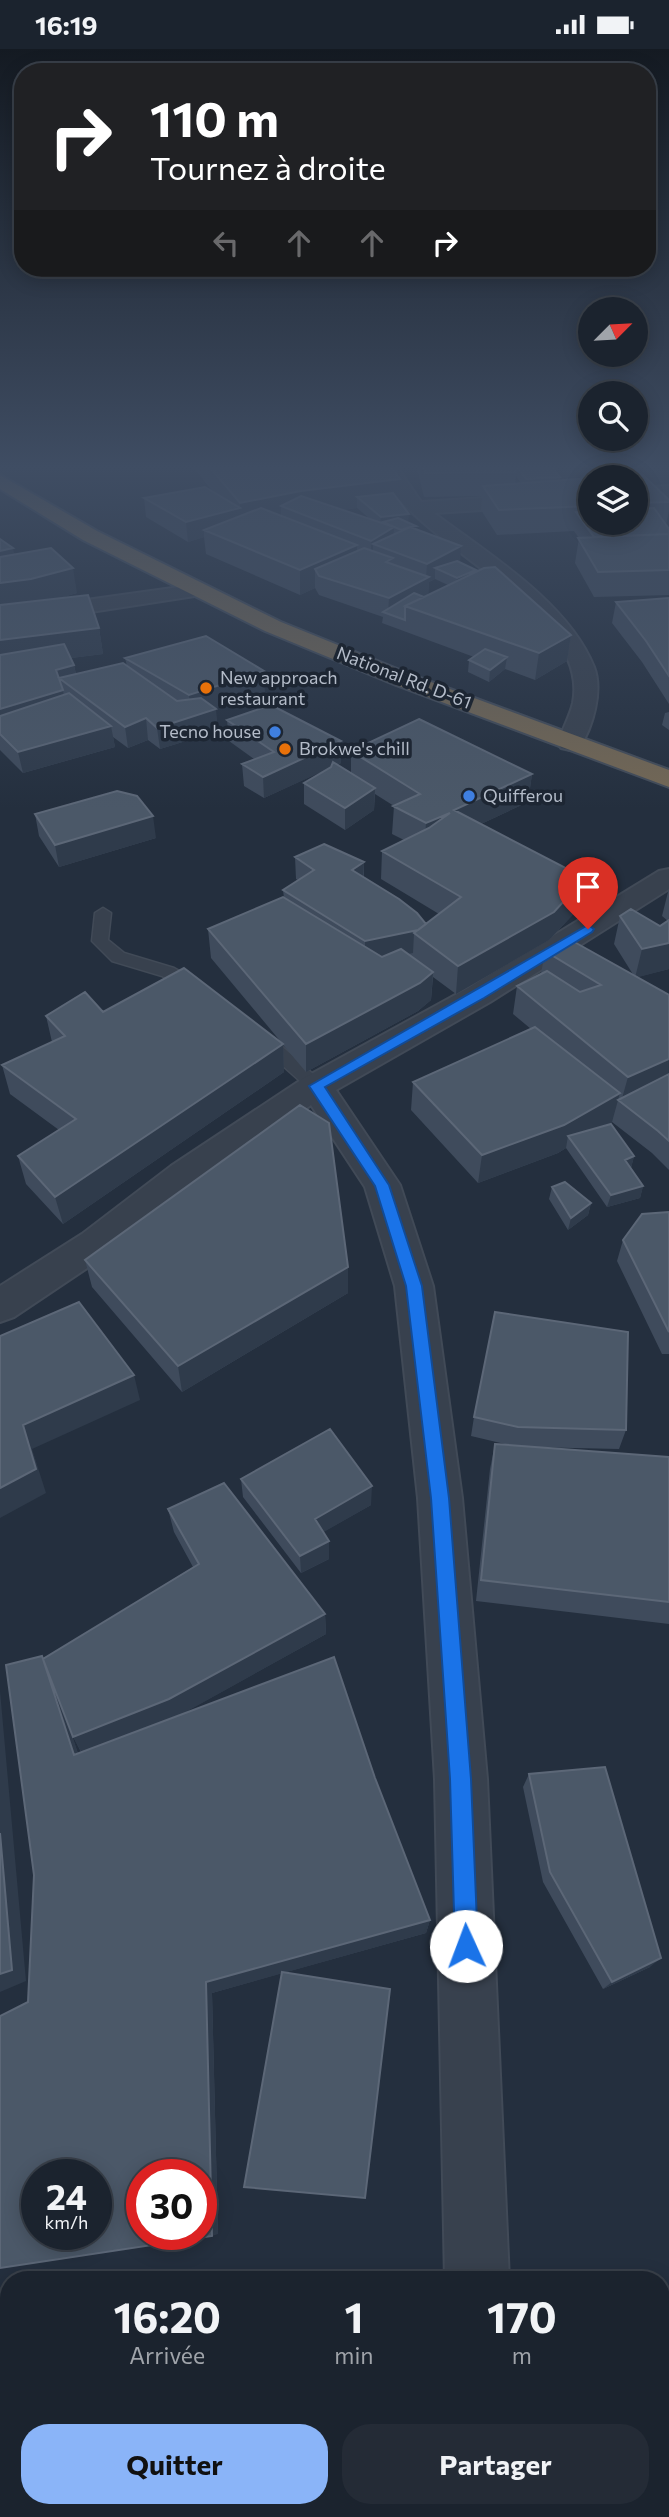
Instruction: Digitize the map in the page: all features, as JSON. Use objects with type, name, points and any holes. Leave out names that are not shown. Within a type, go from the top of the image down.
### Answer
[{"type":"highway","name":"National Rd. D-61","points":[[134,579],[257,641],[493,738]]},
{"type":"highway","name":"National Rd. D-61","points":[[171,579],[290,635],[669,779]]},
{"type":"street","points":[[508,579],[560,629],[583,668],[584,702],[570,743]]},
{"type":"street","points":[[0,619],[194,591]]},
{"type":"street","points":[[0,1306],[95,1244],[184,1175],[316,1086],[479,995],[669,877]]},
{"type":"street","points":[[316,1086],[382,1185],[414,1286],[440,1498],[461,1779],[477,2271]]},
{"type":"lane","points":[[103,913],[100,941],[118,957],[168,972],[209,995]]},
{"type":"lane","points":[[249,1026],[316,1086]]},
{"type":"building","points":[[0,579],[30,579],[0,583]]},
{"type":"building","points":[[329,579],[425,579],[389,598]]},
{"type":"building","points":[[461,579],[509,579],[571,635],[539,653],[405,606]]},
{"type":"building","points":[[414,593],[424,597],[405,606],[405,620],[383,612]]},
{"type":"building","points":[[88,595],[99,628],[0,640],[0,605]]},
{"type":"building","points":[[669,598],[669,676],[616,602]]},
{"type":"building","points":[[206,636],[264,671],[189,695],[125,658]]},
{"type":"building","points":[[64,644],[74,665],[56,670],[63,690],[0,709],[0,655]]},
{"type":"building","points":[[485,649],[507,657],[490,670],[469,660]]},
{"type":"building","points":[[123,663],[177,701],[201,698],[216,709],[157,728],[146,718],[125,727],[59,678]]},
{"type":"building","points":[[69,693],[111,726],[18,752],[0,734],[0,716]]},
{"type":"building","points":[[271,705],[341,741],[263,777],[242,764],[274,752],[227,720]]},
{"type":"building","points":[[419,719],[532,774],[454,810],[585,878],[554,912],[458,966],[414,933],[461,897],[382,851],[429,828],[450,813],[426,823],[393,806],[420,794],[351,751]]},
{"type":"building","points":[[333,762],[375,788],[345,808],[304,783],[331,767]]},
{"type":"building","points":[[117,791],[137,796],[153,816],[55,845],[35,814]]},
{"type":"building","points":[[324,844],[364,862],[352,870],[399,899],[426,924],[418,930],[365,941],[283,890],[314,870],[295,857]]},
{"type":"building","points":[[283,897],[382,957],[401,949],[433,972],[420,983],[306,1044],[208,929]]},
{"type":"building","points":[[631,909],[660,926],[669,920],[669,943],[642,949],[620,916]]},
{"type":"building","points":[[569,939],[669,995],[669,1059],[628,1077],[517,986],[547,971],[580,992],[601,985],[545,951]]},
{"type":"building","points":[[184,968],[283,1044],[55,1197],[18,1156],[76,1119],[2,1065],[65,1036],[46,1016],[85,992],[103,1012]]},
{"type":"building","points":[[535,1027],[620,1093],[564,1125],[482,1155],[413,1082]]},
{"type":"building","points":[[669,1074],[669,1141],[618,1100]]},
{"type":"building","points":[[300,1105],[329,1123],[348,1267],[178,1366],[85,1260]]},
{"type":"building","points":[[611,1124],[634,1156],[625,1160],[643,1186],[611,1195],[568,1136]]},
{"type":"building","points":[[565,1182],[591,1203],[571,1218],[552,1187]]},
{"type":"building","points":[[669,1212],[669,1332],[623,1240],[642,1214]]},
{"type":"building","points":[[79,1302],[134,1375],[23,1425],[36,1469],[0,1488],[0,1336]]},
{"type":"building","points":[[495,1312],[628,1332],[626,1430],[518,1427],[474,1417]]},
{"type":"building","points":[[330,1429],[372,1486],[315,1519],[329,1541],[300,1556],[241,1479]]},
{"type":"building","points":[[495,1444],[669,1457],[669,1602],[481,1580]]},
{"type":"building","points":[[224,1483],[325,1614],[169,1699],[73,1737],[43,1659],[199,1564],[168,1509]]},
{"type":"building","points":[[42,1656],[74,1755],[334,1657],[375,1778],[430,1920],[206,1982],[210,2159],[126,2159],[126,2249],[0,2268],[0,2016],[28,2002],[34,1875],[6,1665]]},
{"type":"building","points":[[605,1767],[661,1958],[612,1982],[550,1872],[529,1774]]},
{"type":"building","points":[[0,1833],[12,1970],[0,1974]]},
{"type":"building","points":[[282,1972],[390,1989],[365,2198],[244,2187]]},
{"type":"place","name":"New approach restaurant","points":[[206,688]]},
{"type":"place","name":"Tecno house","points":[[275,732]]},
{"type":"place","name":"Brokwe's chill","points":[[285,749]]},
{"type":"place","name":"Quifferou","points":[[469,796]]},
{"type":"route","points":[[466,1946],[461,1779],[440,1498],[414,1286],[382,1185],[316,1086],[479,995],[588,929]]}]
